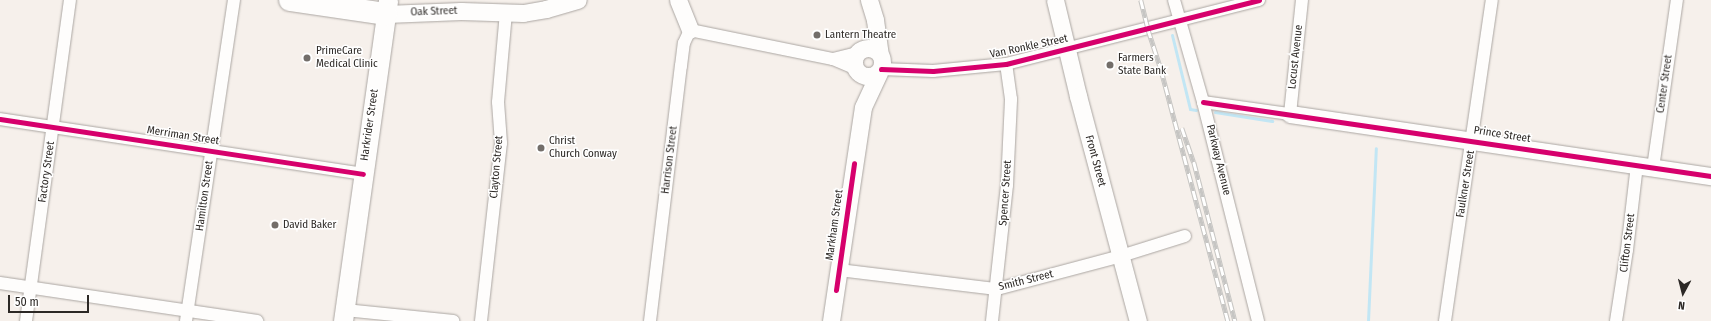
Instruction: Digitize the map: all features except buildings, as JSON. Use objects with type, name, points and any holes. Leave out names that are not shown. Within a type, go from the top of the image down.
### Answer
[{"type":"highway","name":"Oak Street","points":[[290,0],[387,7]]},
{"type":"main road","name":"Harkrider Street","points":[[344,315],[387,7]]},
{"type":"street","name":"Factory Street","points":[[26,321],[70,0]]},
{"type":"street","name":"Hamilton Street","points":[[187,315],[234,0]]},
{"type":"street","name":"Oak Street","points":[[387,7],[506,13],[541,10],[578,0]]},
{"type":"street","points":[[678,0],[690,30]]},
{"type":"street","points":[[684,0],[690,30]]},
{"type":"street","points":[[690,30],[833,60],[858,61],[871,76],[880,63],[876,32],[869,0]]},
{"type":"street","name":"Front Street","points":[[1055,0],[1066,49],[1138,321]]},
{"type":"street","name":"Parkway Avenue","points":[[1174,0],[1203,102],[1258,321]]},
{"type":"street","name":"Van Ronkle Street","points":[[880,63],[906,70],[933,71],[970,69],[1006,64],[1259,0]]},
{"type":"street","name":"Locust Avenue","points":[[1290,114],[1302,0]]},
{"type":"street","name":"Faulkner Street","points":[[1445,321],[1473,140],[1492,0]]},
{"type":"street","name":"Center Street","points":[[1645,167],[1677,0]]},
{"type":"street","name":"Clayton Street","points":[[481,321],[501,143],[498,102],[506,13]]},
{"type":"street","name":"Harrison Street","points":[[650,321],[684,43],[690,30]]},
{"type":"street","points":[[858,61],[876,32]]},
{"type":"street","points":[[858,61],[870,48],[880,63]]},
{"type":"street","name":"Markham Street","points":[[858,61],[863,107]]},
{"type":"street","name":"Markham Street","points":[[831,321],[863,107],[880,63]]},
{"type":"street","name":"Spencer Street","points":[[992,321],[997,289],[1007,185],[1011,99],[1006,64]]},
{"type":"street","points":[[1203,102],[1290,114]]},
{"type":"street","name":"Prince Street","points":[[1290,114],[1711,176]]},
{"type":"street","name":"Merriman Street","points":[[0,119],[363,174]]},
{"type":"street","name":"Clifton Street","points":[[1616,321],[1627,250],[1645,167]]},
{"type":"street","name":"Smith Street","points":[[839,270],[997,289],[1121,256],[1185,236]]},
{"type":"street","points":[[0,283],[31,287],[187,315],[257,321]]},
{"type":"street","points":[[344,315],[454,321]]},
{"type":"waterway","points":[[1172,35],[1190,109],[1196,110]]},
{"type":"waterway","points":[[1215,112],[1272,121]]},
{"type":"waterway","points":[[1368,321],[1376,148]]},
{"type":"railway","points":[[1141,0],[1148,29],[1161,69],[1228,321]]},
{"type":"railway","points":[[1182,128],[1194,162],[1235,321]]},
{"type":"cycle path","points":[[881,69],[933,71],[1006,64],[1259,0]]},
{"type":"cycle path","points":[[1203,102],[1711,176]]},
{"type":"cycle path","points":[[0,119],[363,174]]},
{"type":"cycle path","points":[[836,290],[854,163]]},
{"type":"place","name":"Lantern Theatre","points":[[817,35]]},
{"type":"place","name":"PrimeCare Medical Clinic","points":[[307,58]]},
{"type":"place","name":"Farmers State Bank","points":[[1110,65]]},
{"type":"place","name":"Christ Church Conway","points":[[541,148]]},
{"type":"place","name":"David Baker","points":[[275,225]]}]
